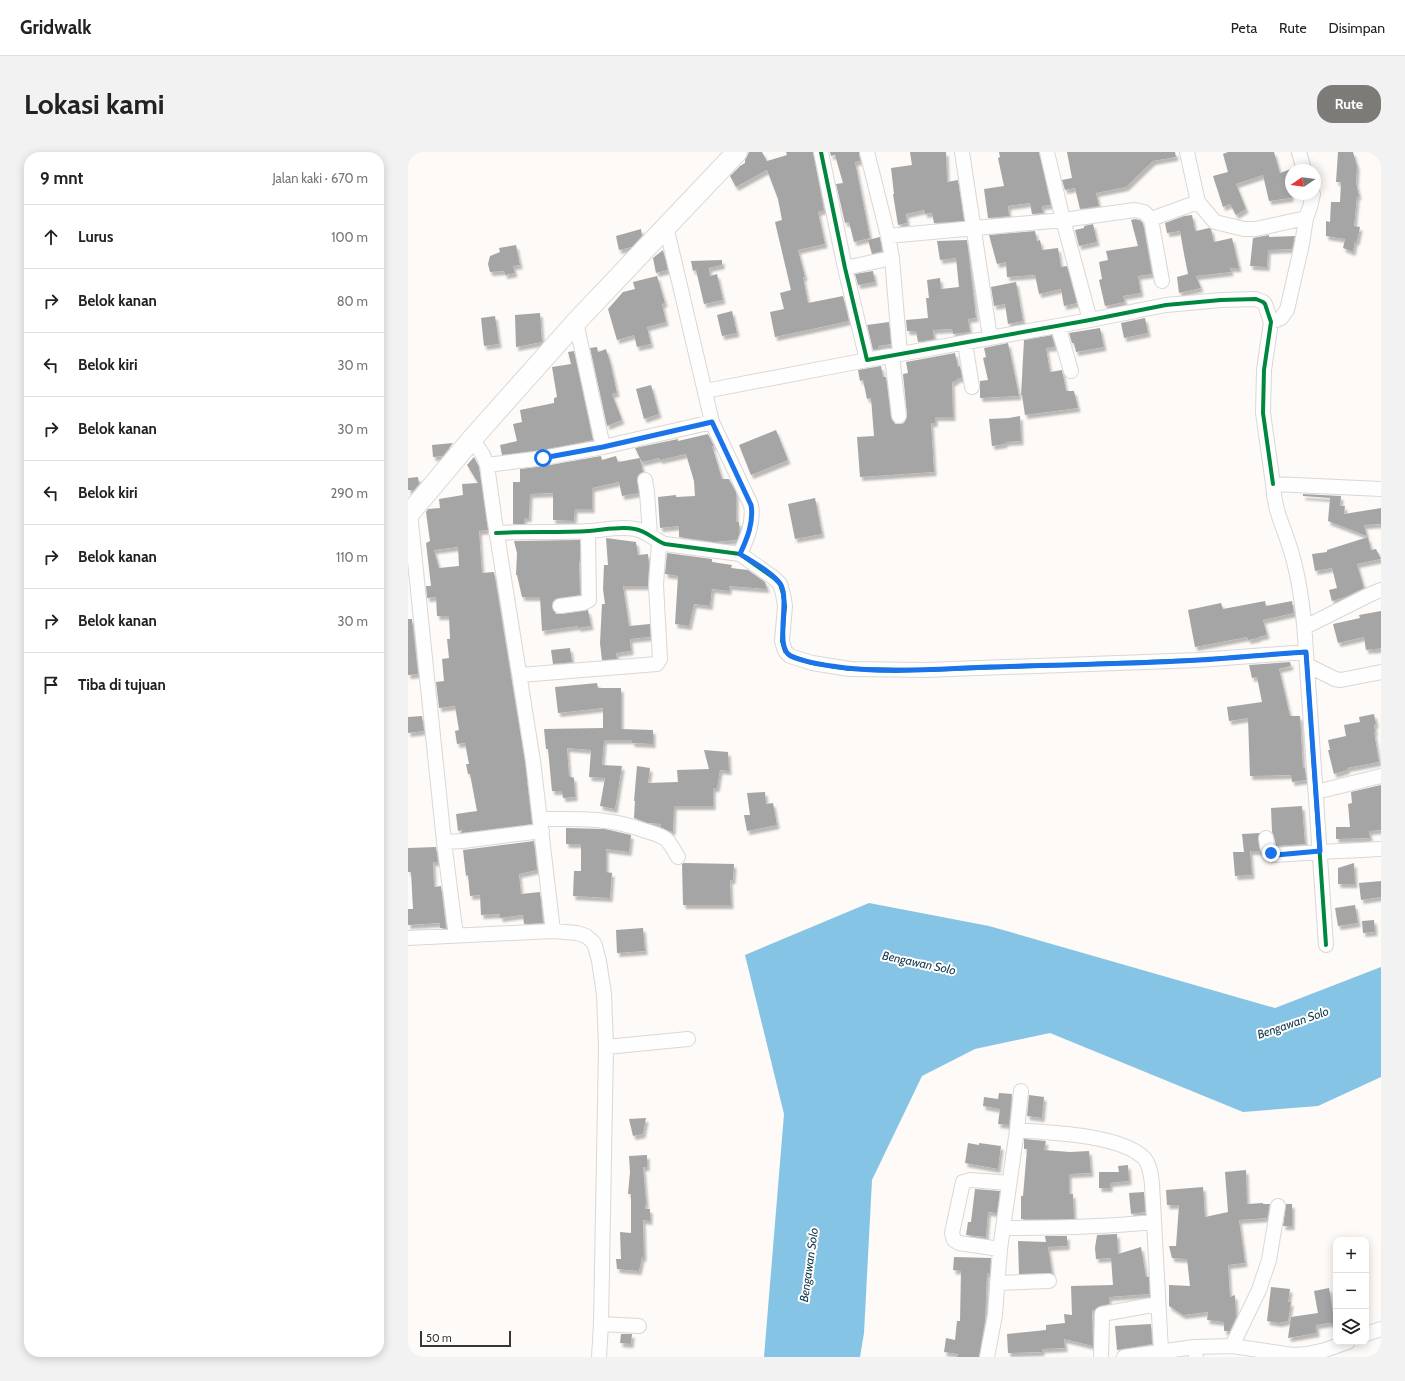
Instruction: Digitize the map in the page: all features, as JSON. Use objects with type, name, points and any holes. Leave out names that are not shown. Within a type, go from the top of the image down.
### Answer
[{"type":"street","points":[[456,936],[444,842],[409,514],[472,439],[576,322],[641,256],[666,226],[737,152]]},
{"type":"street","points":[[821,152],[845,268],[867,360]]},
{"type":"street","points":[[867,152],[892,258],[899,416]]},
{"type":"street","points":[[962,152],[975,228],[990,337]]},
{"type":"street","points":[[1047,152],[1063,220],[1090,320]]},
{"type":"street","points":[[1187,152],[1198,202],[1215,222],[1244,229],[1256,229],[1306,218]]},
{"type":"street","points":[[1299,152],[1302,164]]},
{"type":"street","points":[[1271,322],[1281,318],[1287,310],[1302,244],[1306,218],[1312,200]]},
{"type":"street","points":[[1152,219],[1198,202]]},
{"type":"street","points":[[888,236],[1063,220],[1135,210],[1144,212],[1152,219],[1162,281]]},
{"type":"street","points":[[666,226],[712,422],[751,505],[752,516],[746,540],[740,554]]},
{"type":"street","points":[[845,268],[892,258]]},
{"type":"street","points":[[705,391],[1166,305],[1249,298],[1262,302],[1267,310],[1271,322],[1264,370],[1262,402],[1263,413],[1273,484],[1273,495],[1276,510],[1297,571],[1304,626],[1326,945]]},
{"type":"street","points":[[576,322],[603,447]]},
{"type":"street","points":[[1058,326],[1072,371]]},
{"type":"street","points":[[965,343],[972,387]]},
{"type":"street","points":[[487,465],[543,458],[603,447],[712,422]]},
{"type":"street","points":[[472,439],[483,455],[487,465],[507,605],[520,675],[541,825],[553,931]]},
{"type":"street","points":[[520,675],[658,664],[660,659],[655,539],[645,480]]},
{"type":"street","points":[[1273,484],[1381,488]]},
{"type":"street","points":[[496,532],[588,531],[618,528],[633,529],[642,531],[665,544],[740,554],[764,570],[780,584],[785,606],[782,641],[783,647],[790,656],[812,663],[850,669],[925,670],[1199,660],[1307,658],[1335,679],[1341,680],[1381,672]]},
{"type":"street","points":[[560,606],[583,603],[589,600],[588,531]]},
{"type":"street","points":[[1304,626],[1381,590]]},
{"type":"street","points":[[1316,792],[1381,776]]},
{"type":"street","points":[[444,842],[462,841],[541,825],[592,818],[606,820],[657,834],[672,846],[678,857]]},
{"type":"street","points":[[1266,838],[1269,851],[1273,854],[1381,849]]},
{"type":"street","points":[[408,938],[553,931],[577,932],[590,938],[595,946],[604,994],[606,1046],[601,1324],[599,1357]]},
{"type":"street","points":[[606,1046],[688,1039]]},
{"type":"street","points":[[987,1357],[995,1314],[1000,1249],[1021,1091]]},
{"type":"street","points":[[1017,1130],[1078,1136],[1109,1141],[1126,1147],[1143,1157],[1147,1162],[1152,1177],[1161,1351]]},
{"type":"street","points":[[1000,1249],[959,1243],[954,1240],[952,1233],[963,1182],[971,1180],[1009,1183]]},
{"type":"street","points":[[1232,1346],[1259,1290],[1269,1260],[1278,1206]]},
{"type":"street","points":[[1003,1228],[1074,1228],[1154,1222]]},
{"type":"street","points":[[997,1283],[1049,1281]]},
{"type":"street","points":[[1101,1357],[1102,1314],[1158,1304]]},
{"type":"street","points":[[601,1324],[639,1326]]},
{"type":"street","points":[[1369,1333],[1381,1328]]},
{"type":"street","points":[[1124,1357],[1161,1351],[1195,1352],[1232,1346],[1293,1355],[1307,1354],[1339,1345]]},
{"type":"water","name":"Bengawan Solo","points":[[869,903],[989,926],[1275,1008],[1381,967],[1381,1077],[1318,1106],[1243,1112],[1050,1033],[975,1049],[922,1076],[872,1180],[864,1333],[860,1357],[764,1357],[784,1114],[745,955]]},
{"type":"building","points":[[749,152],[762,152],[767,161],[787,155],[786,152],[813,152],[824,210],[818,212],[825,244],[798,250],[805,277],[803,277],[808,303],[843,296],[849,321],[775,337],[770,312],[784,309],[780,293],[791,290],[775,222],[782,220],[778,199],[767,170],[736,187],[730,176],[745,163]]},
{"type":"building","points":[[830,152],[859,152],[860,161],[855,162],[870,238],[854,242],[849,222],[845,223],[836,184],[843,183],[835,155],[831,156]]},
{"type":"building","points":[[910,152],[946,152],[947,182],[958,180],[964,221],[934,223],[932,213],[925,214],[924,210],[906,214],[907,223],[898,225],[891,168],[912,165]]},
{"type":"building","points":[[999,152],[1039,152],[1051,205],[1042,206],[1043,213],[1032,214],[1030,203],[1008,206],[1009,216],[988,218],[984,189],[1004,186],[998,158],[1000,157]]},
{"type":"building","points":[[1067,152],[1175,152],[1176,157],[1153,161],[1126,187],[1096,193],[1099,206],[1080,209],[1075,188],[1065,190],[1062,180],[1072,178]]},
{"type":"building","points":[[1228,152],[1274,152],[1280,173],[1285,171],[1285,199],[1269,201],[1263,175],[1236,184],[1246,209],[1236,215],[1230,204],[1223,207],[1213,176],[1228,172],[1223,154]]},
{"type":"building","points":[[1338,152],[1353,152],[1357,166],[1356,183],[1359,196],[1357,196],[1354,226],[1360,227],[1353,252],[1343,248],[1345,239],[1326,236],[1326,221],[1330,222],[1331,202],[1340,202],[1341,182],[1336,182]]},
{"type":"building","points":[[1192,215],[1195,230],[1211,229],[1214,242],[1232,238],[1239,268],[1230,268],[1231,272],[1196,276],[1201,288],[1179,293],[1177,277],[1188,274],[1180,231],[1167,233],[1165,223],[1184,216]]},
{"type":"building","points":[[1131,220],[1140,220],[1143,223],[1152,274],[1138,276],[1141,293],[1123,296],[1125,302],[1105,306],[1099,280],[1102,279],[1099,262],[1108,260],[1106,251],[1138,246]]},
{"type":"building","points":[[1093,224],[1097,242],[1079,246],[1075,230]]},
{"type":"building","points":[[641,229],[642,236],[632,247],[619,250],[616,236]]},
{"type":"building","points":[[1035,231],[1037,241],[1040,240],[1042,250],[1058,248],[1061,267],[1067,266],[1077,303],[1064,306],[1061,289],[1039,294],[1035,275],[1007,277],[1006,262],[997,264],[989,235]]},
{"type":"building","points":[[1269,235],[1269,237],[1295,236],[1292,249],[1268,250],[1267,267],[1250,266],[1253,238]]},
{"type":"building","points":[[880,237],[882,251],[872,254],[868,240]]},
{"type":"building","points":[[967,240],[976,318],[968,319],[970,332],[953,334],[952,329],[933,330],[934,339],[918,342],[916,331],[907,331],[906,320],[928,318],[926,298],[929,298],[927,280],[940,278],[941,289],[959,287],[956,258],[940,260],[937,241]]},
{"type":"building","points":[[516,245],[520,265],[513,266],[515,273],[505,275],[504,271],[490,272],[488,264],[490,256],[500,252],[499,248]]},
{"type":"building","points":[[663,250],[668,270],[656,273],[653,258]]},
{"type":"building","points":[[722,260],[722,265],[709,268],[710,276],[717,274],[723,300],[704,304],[696,270],[693,271],[691,261]]},
{"type":"building","points":[[873,271],[875,282],[858,285],[855,274]]},
{"type":"building","points":[[657,276],[665,303],[662,304],[666,322],[647,327],[651,344],[637,347],[634,335],[617,340],[608,309],[623,292],[635,289],[633,282]]},
{"type":"building","points":[[1016,282],[1023,321],[1008,324],[1005,304],[994,306],[991,287]]},
{"type":"building","points":[[732,311],[737,333],[722,336],[717,315]]},
{"type":"building","points":[[540,313],[542,342],[516,347],[515,315]]},
{"type":"building","points":[[495,316],[499,344],[484,346],[481,318]]},
{"type":"building","points":[[1145,318],[1148,333],[1124,338],[1121,323]]},
{"type":"building","points":[[889,322],[891,344],[878,346],[879,349],[873,350],[867,325]]},
{"type":"building","points":[[1100,328],[1104,347],[1076,352],[1074,343],[1072,343],[1069,333]]},
{"type":"building","points":[[1052,335],[1055,347],[1046,348],[1050,372],[1062,370],[1066,391],[1074,391],[1078,408],[1025,415],[1022,395],[1021,396],[1024,340]]},
{"type":"building","points":[[1008,343],[1019,396],[980,398],[980,381],[988,380],[983,358],[986,357],[984,348]]},
{"type":"building","points":[[597,347],[598,352],[606,349],[617,393],[612,394],[622,420],[607,426],[590,348]]},
{"type":"building","points":[[574,351],[593,440],[542,450],[502,455],[500,445],[517,441],[513,424],[522,422],[520,410],[554,403],[554,398],[557,397],[552,367],[571,364],[568,352]]},
{"type":"building","points":[[955,353],[958,367],[960,366],[962,378],[956,379],[956,381],[952,382],[953,417],[935,417],[935,423],[931,423],[934,472],[860,477],[857,437],[874,436],[871,398],[867,399],[863,380],[860,381],[858,370],[881,366],[883,377],[886,377],[891,417],[895,424],[900,424],[904,423],[907,415],[903,374],[908,373],[906,362]]},
{"type":"building","points":[[651,385],[659,414],[644,419],[636,389]]},
{"type":"building","points":[[1020,416],[1021,441],[1005,442],[1005,444],[992,446],[989,419]]},
{"type":"building","points":[[776,430],[788,460],[751,475],[739,445]]},
{"type":"building","points":[[708,434],[714,446],[712,446],[722,479],[729,479],[736,492],[736,522],[739,522],[739,535],[737,540],[714,542],[679,537],[679,526],[660,528],[658,497],[676,495],[676,497],[695,496],[694,481],[686,454],[660,460],[659,458],[642,462],[635,448],[678,439],[678,441]]},
{"type":"building","points":[[453,443],[443,456],[433,457],[432,445]]},
{"type":"building","points":[[601,456],[602,460],[616,456],[618,462],[640,458],[643,472],[637,477],[639,493],[622,496],[619,482],[592,488],[592,509],[575,509],[574,521],[553,520],[553,493],[530,494],[529,518],[524,518],[524,524],[513,524],[513,482],[520,482],[520,469]]},
{"type":"building","points":[[474,457],[479,467],[488,530],[479,531],[482,573],[494,572],[525,762],[532,824],[462,833],[462,830],[458,831],[456,814],[477,811],[470,774],[468,774],[466,764],[469,764],[465,743],[457,744],[455,731],[459,730],[455,706],[439,708],[436,682],[444,681],[442,659],[449,658],[447,639],[450,639],[449,616],[437,616],[436,597],[427,598],[426,586],[431,586],[426,543],[430,541],[426,512],[428,509],[440,508],[439,499],[463,495],[462,484],[478,483],[467,465]],"holes":[[[458,547],[459,566],[439,568],[434,550]]]},
{"type":"building","points":[[418,477],[419,484],[414,490],[408,490],[408,478]]},
{"type":"building","points":[[1303,494],[1341,496],[1340,506],[1345,506],[1344,514],[1381,508],[1381,524],[1364,525],[1367,536],[1328,521],[1330,498],[1303,496]]},
{"type":"building","points":[[815,498],[822,534],[795,539],[788,504]]},
{"type":"building","points":[[1368,537],[1371,550],[1376,549],[1381,559],[1357,564],[1364,588],[1332,601],[1329,590],[1337,588],[1332,568],[1315,571],[1312,554],[1327,552],[1327,550]]},
{"type":"building","points":[[606,538],[636,542],[638,555],[648,554],[648,586],[623,586],[629,626],[650,624],[650,637],[630,639],[631,651],[616,653],[617,659],[602,660],[600,643],[602,604],[605,604],[603,589],[604,565],[608,565]]},
{"type":"building","points":[[580,540],[580,595],[555,599],[552,603],[552,607],[556,614],[588,610],[591,626],[578,628],[578,626],[542,631],[540,597],[522,597],[516,575],[517,553],[514,541]]},
{"type":"building","points":[[667,553],[712,559],[712,562],[732,565],[731,568],[748,570],[765,582],[767,589],[729,586],[729,591],[712,589],[710,606],[694,604],[689,626],[675,624],[678,576],[665,574]]},
{"type":"building","points":[[1265,601],[1266,606],[1292,601],[1294,613],[1263,620],[1267,635],[1248,640],[1247,637],[1195,647],[1188,610],[1221,603],[1223,609]]},
{"type":"building","points":[[1381,611],[1381,648],[1366,650],[1364,637],[1338,643],[1333,624],[1360,618],[1359,615]]},
{"type":"building","points":[[408,619],[412,619],[418,674],[408,675]]},
{"type":"building","points":[[570,648],[572,662],[553,664],[551,650]]},
{"type":"building","points":[[1290,662],[1291,666],[1279,669],[1290,716],[1300,716],[1303,768],[1305,768],[1306,780],[1292,782],[1291,775],[1250,776],[1248,718],[1229,721],[1227,707],[1262,702],[1257,677],[1252,678],[1249,665]]},
{"type":"building","points":[[597,683],[598,688],[621,688],[621,729],[653,730],[653,744],[632,743],[632,740],[604,740],[602,765],[622,766],[615,809],[600,806],[605,778],[589,777],[591,750],[567,748],[569,776],[574,778],[575,797],[563,798],[562,791],[552,791],[548,749],[546,749],[544,729],[603,728],[603,708],[558,713],[555,687]]},
{"type":"building","points":[[1374,714],[1376,724],[1374,725],[1374,732],[1379,762],[1347,768],[1347,770],[1334,774],[1328,750],[1330,750],[1328,740],[1346,736],[1344,725],[1360,722],[1359,717]]},
{"type":"building","points":[[422,716],[424,731],[408,733],[408,717]]},
{"type":"building","points":[[704,750],[728,752],[729,771],[720,770],[717,788],[713,788],[713,806],[674,806],[673,831],[660,827],[661,824],[648,823],[634,818],[637,766],[650,768],[648,783],[678,782],[677,770],[709,769]]},
{"type":"building","points":[[1381,785],[1381,830],[1369,831],[1370,838],[1336,839],[1336,827],[1350,827],[1348,804],[1352,803],[1351,792]]},
{"type":"building","points":[[765,792],[766,804],[773,803],[777,825],[747,831],[744,815],[750,815],[747,793]]},
{"type":"building","points":[[1302,806],[1305,844],[1276,846],[1272,832],[1271,808]]},
{"type":"building","points":[[566,828],[605,829],[631,835],[629,852],[606,849],[606,872],[612,873],[610,898],[573,896],[574,871],[581,871],[581,844],[566,844]]},
{"type":"building","points":[[1260,833],[1258,839],[1260,851],[1250,851],[1252,875],[1235,876],[1233,852],[1244,852],[1242,834]]},
{"type":"building","points":[[534,841],[537,870],[519,874],[521,894],[540,892],[543,923],[524,924],[523,915],[500,918],[500,914],[481,915],[480,895],[470,896],[463,850]]},
{"type":"building","points":[[436,847],[438,862],[433,862],[434,887],[441,886],[446,928],[440,928],[440,923],[408,925],[408,909],[413,909],[411,872],[408,872],[408,848]]},
{"type":"building","points":[[1354,863],[1355,884],[1338,884],[1338,868]]},
{"type":"building","points":[[682,864],[734,864],[733,880],[730,880],[731,905],[683,905]]},
{"type":"building","points":[[1381,881],[1381,897],[1361,900],[1359,883]]},
{"type":"building","points":[[1355,905],[1358,923],[1338,926],[1335,908]]},
{"type":"building","points":[[1374,920],[1375,932],[1363,933],[1362,921]]},
{"type":"building","points":[[643,928],[645,951],[617,953],[616,930]]},
{"type":"building","points":[[999,1093],[1012,1094],[1009,1125],[998,1124],[1000,1109],[983,1106],[984,1097],[998,1099]]},
{"type":"building","points":[[1029,1095],[1044,1097],[1042,1118],[1027,1116]]},
{"type":"building","points":[[646,1118],[643,1134],[633,1136],[629,1119]]},
{"type":"building","points":[[1024,1139],[1046,1141],[1044,1150],[1070,1152],[1089,1151],[1091,1173],[1069,1174],[1069,1194],[1073,1194],[1074,1219],[1021,1219],[1021,1196],[1023,1196],[1027,1149],[1024,1149]]},
{"type":"building","points":[[968,1143],[1001,1146],[998,1169],[965,1163]]},
{"type":"building","points":[[647,1155],[647,1167],[643,1167],[646,1202],[645,1209],[650,1209],[650,1221],[643,1220],[644,1258],[642,1257],[639,1271],[617,1269],[616,1259],[621,1259],[620,1232],[631,1233],[631,1194],[628,1194],[630,1172],[629,1156]]},
{"type":"building","points":[[1128,1165],[1129,1181],[1110,1183],[1110,1188],[1099,1188],[1099,1172],[1119,1172],[1118,1166]]},
{"type":"building","points":[[1246,1170],[1247,1204],[1270,1204],[1267,1218],[1239,1220],[1245,1263],[1228,1265],[1230,1297],[1235,1295],[1236,1317],[1230,1331],[1224,1331],[1224,1322],[1207,1320],[1208,1312],[1183,1315],[1169,1306],[1169,1285],[1190,1286],[1187,1259],[1172,1258],[1169,1246],[1176,1246],[1179,1205],[1167,1205],[1166,1190],[1203,1187],[1205,1217],[1228,1212],[1225,1172]]},
{"type":"building","points":[[975,1189],[1000,1191],[997,1213],[988,1212],[986,1237],[966,1235],[968,1222],[971,1222]]},
{"type":"building","points":[[1144,1192],[1145,1212],[1131,1214],[1129,1193]]},
{"type":"building","points":[[1286,1204],[1292,1204],[1292,1226],[1283,1226]]},
{"type":"building","points":[[1117,1234],[1118,1254],[1141,1247],[1146,1277],[1149,1277],[1149,1294],[1109,1297],[1109,1304],[1092,1310],[1093,1346],[1064,1339],[1065,1348],[1042,1349],[1042,1352],[1008,1353],[1007,1334],[1046,1330],[1046,1325],[1065,1323],[1064,1314],[1072,1315],[1071,1286],[1113,1285],[1111,1258],[1096,1259],[1095,1248],[1097,1235]]},
{"type":"building","points":[[1045,1236],[1067,1236],[1067,1246],[1048,1247],[1052,1273],[1019,1274],[1018,1241],[1046,1242]]},
{"type":"building","points":[[954,1257],[991,1258],[990,1273],[987,1273],[985,1321],[979,1357],[957,1357],[958,1354],[944,1352],[946,1338],[955,1340],[957,1321],[960,1321],[961,1271],[953,1270]]},
{"type":"building","points":[[1271,1287],[1290,1289],[1288,1302],[1291,1302],[1288,1321],[1279,1323],[1267,1321]]},
{"type":"building","points":[[1329,1288],[1333,1313],[1333,1324],[1329,1323],[1316,1325],[1317,1333],[1288,1338],[1291,1317],[1318,1313],[1314,1291]]},
{"type":"building","points":[[1151,1324],[1152,1344],[1117,1350],[1115,1326]]},
{"type":"building","points":[[621,1334],[632,1334],[631,1344],[620,1343]]},
{"type":"cycle path","points":[[821,152],[845,268],[867,360],[1166,305],[1221,300],[1256,299],[1263,302],[1271,322],[1264,370],[1263,413],[1273,484]]},
{"type":"cycle path","points":[[496,533],[577,532],[629,528],[639,530],[665,544],[740,554],[780,584],[785,606],[782,641],[785,651],[790,656],[812,663],[850,669],[925,670],[1199,660],[1306,652],[1326,945]]},
{"type":"route","points":[[543,458],[603,447],[712,422],[751,505],[752,516],[746,540],[740,554],[764,570],[780,584],[785,606],[782,641],[783,647],[790,656],[812,663],[850,669],[925,670],[1199,660],[1306,652],[1320,851],[1276,855],[1271,853]]}]
